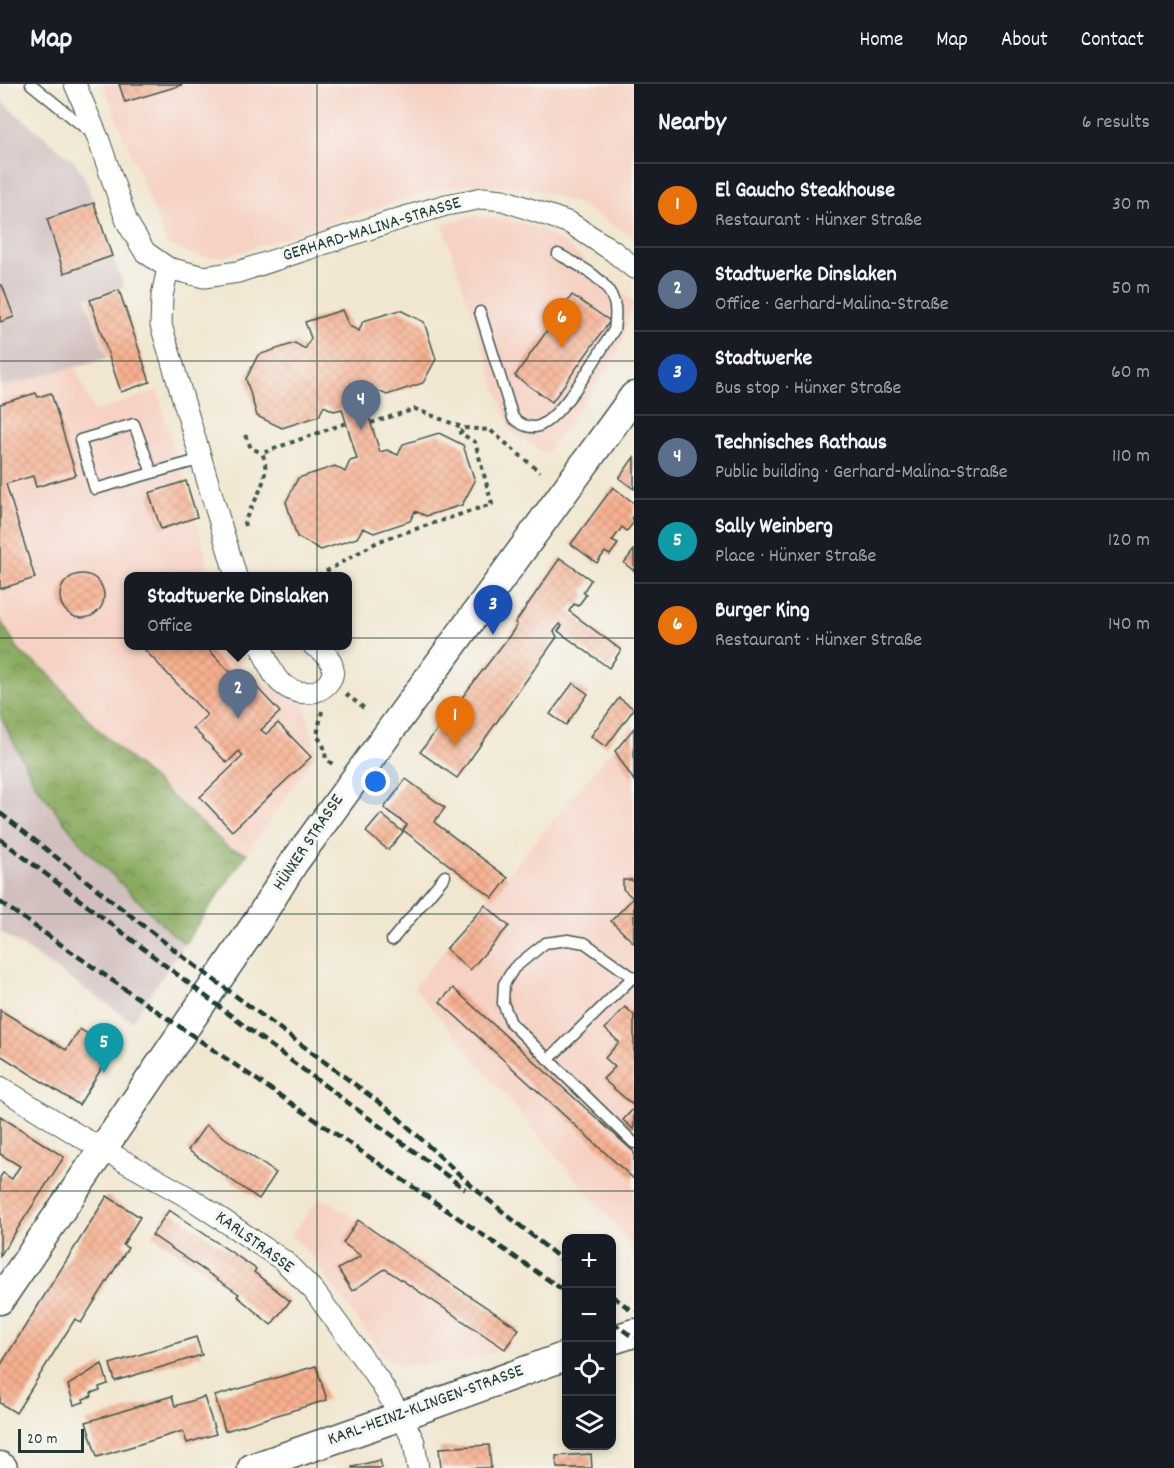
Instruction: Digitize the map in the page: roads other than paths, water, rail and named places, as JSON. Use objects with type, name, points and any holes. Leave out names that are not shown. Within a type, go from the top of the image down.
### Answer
[{"type":"main road","name":"HÜNXER STRASSE","points":[[0,1300],[104,1150],[257,922],[293,864],[634,396]]},
{"type":"main road","points":[[616,1339],[634,1333]]},
{"type":"main road","name":"KARL-HEINZ-KLINGEN-STRASSE","points":[[252,1468],[562,1358]]},
{"type":"street","name":"GERHARD-MALINA-STRASSE","points":[[75,84],[98,138],[126,222],[145,252],[168,268],[204,277],[238,272],[446,204],[483,198],[503,200],[570,223],[613,251],[634,268]]},
{"type":"street","points":[[168,268],[162,296],[161,325],[235,572]]},
{"type":"street","points":[[263,650],[269,666],[280,682],[301,693],[315,693],[322,690],[334,671],[326,654],[321,650]]},
{"type":"street","name":"KARLSTRASSE","points":[[0,1088],[193,1200],[284,1261],[314,1291],[378,1379],[414,1442],[418,1468]]},
{"type":"lane","points":[[31,84],[98,138]]},
{"type":"lane","points":[[480,312],[513,418],[524,426],[536,427],[549,420],[565,404],[614,330],[616,316],[614,302],[606,287],[586,270],[558,254]]},
{"type":"lane","points":[[152,473],[134,424],[80,440],[95,489],[202,459]]},
{"type":"lane","points":[[392,940],[444,876]]},
{"type":"lane","points":[[548,1060],[634,977],[585,943],[568,940],[545,943],[514,968],[504,984],[503,1003],[512,1023],[548,1060],[634,1143]]},
{"type":"railway","points":[[0,813],[186,959],[392,1112],[474,1188],[562,1260]]},
{"type":"railway","points":[[0,839],[259,1037],[465,1189]]},
{"type":"railway","points":[[0,902],[562,1289]]},
{"type":"railway","points":[[616,1299],[634,1312]]},
{"type":"railway","points":[[616,1325],[634,1338]]},
{"type":"place","name":"Burger King","points":[[562,348]]},
{"type":"place","name":"Technisches Rathaus","points":[[361,430]]},
{"type":"place","name":"Stadtwerke","points":[[493,635]]},
{"type":"place","name":"Stadtwerke Dinslaken","points":[[238,719]]},
{"type":"place","name":"El Gaucho Steakhouse","points":[[455,746]]},
{"type":"place","name":"Sally Weinberg","points":[[104,1073]]}]
